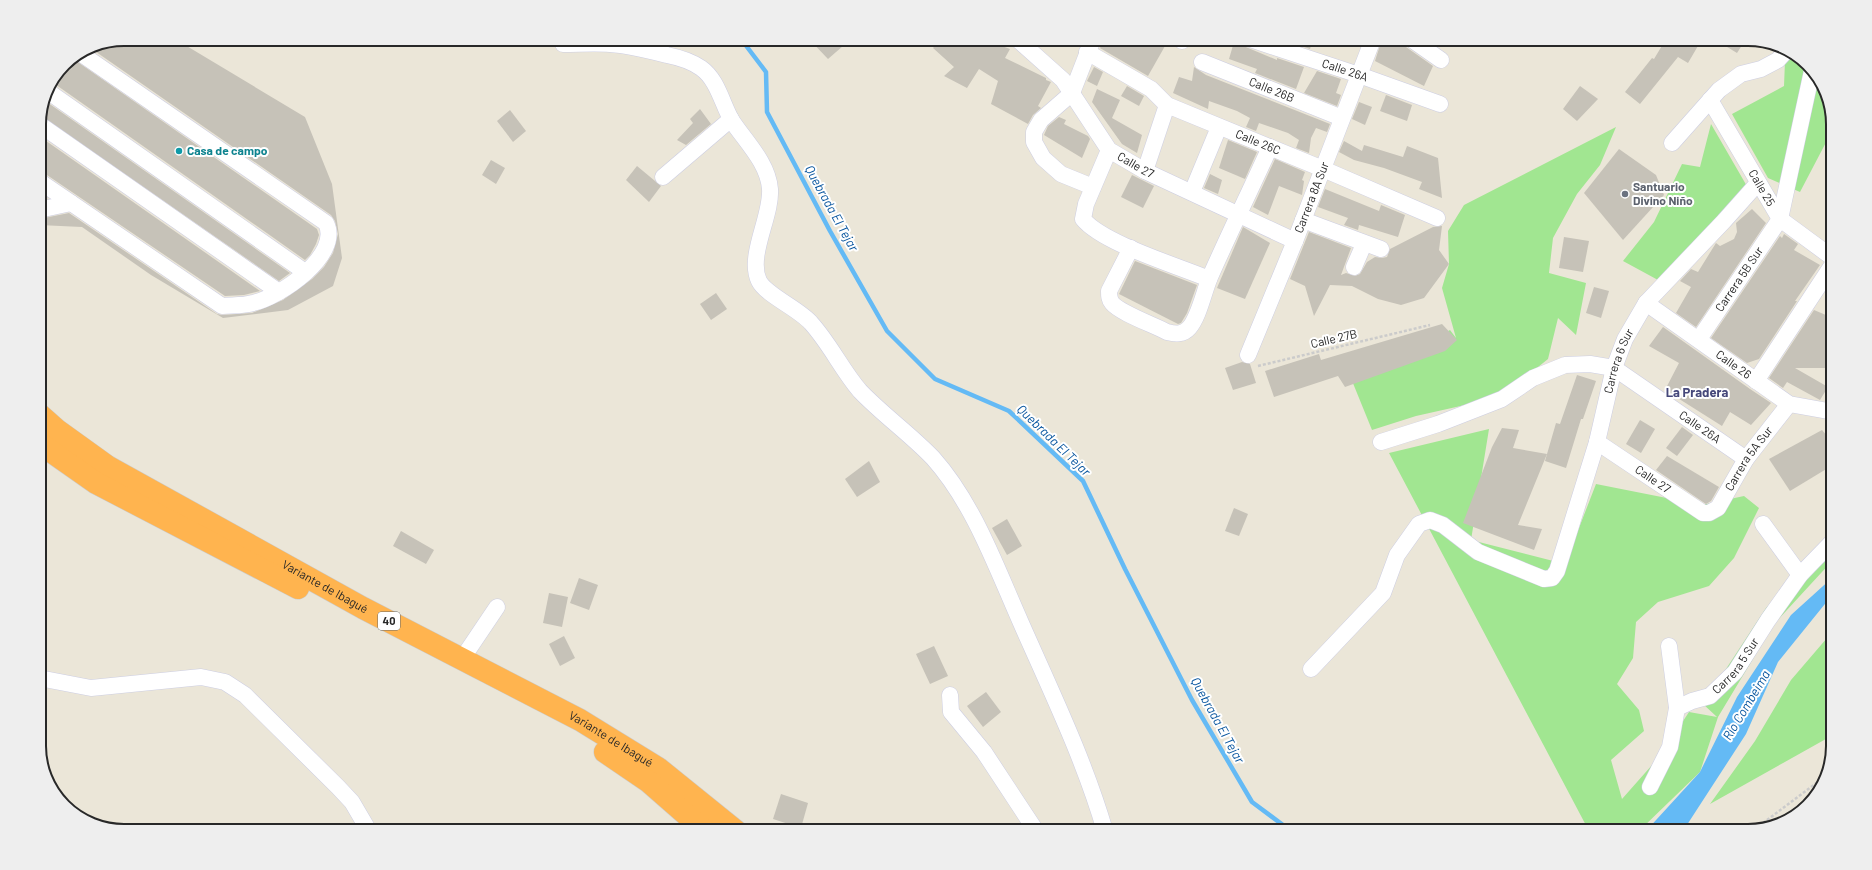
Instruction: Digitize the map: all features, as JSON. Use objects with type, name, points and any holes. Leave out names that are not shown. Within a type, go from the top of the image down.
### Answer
[{"type":"highway","name":"Variante de Ibagué","points":[[46,420],[57,430],[107,466],[363,608],[580,720],[658,768],[727,824]]},
{"type":"highway","name":"Variante de Ibagué","points":[[46,448],[96,483],[583,738],[649,782],[697,824]]},
{"type":"street","points":[[625,46],[645,49],[678,58],[701,68],[714,82],[731,119],[765,171],[770,189],[768,208],[758,252],[756,269],[759,282],[767,290],[796,310],[810,322],[858,388],[892,422],[914,438],[951,481],[968,508],[990,554],[1060,710],[1097,802],[1103,824]]},
{"type":"street","name":"Calle 27","points":[[1025,46],[1053,70],[1072,92],[1109,150],[1145,171],[1295,241]]},
{"type":"street","points":[[1090,46],[1072,92],[1041,120],[1034,132],[1034,142],[1043,158],[1061,174],[1093,187]]},
{"type":"street","name":"Calle 26C","points":[[1091,46],[1151,89],[1167,105],[1438,218]]},
{"type":"street","name":"Calle 26A","points":[[1285,46],[1359,75],[1440,104]]},
{"type":"street","name":"Carrera 8A Sur","points":[[1248,355],[1295,241],[1370,46]]},
{"type":"street","points":[[1421,46],[1441,60]]},
{"type":"street","points":[[1672,143],[1710,100],[1741,74],[1761,69],[1778,60],[1783,54]]},
{"type":"street","points":[[46,187],[222,306],[253,303],[291,285],[317,262],[330,239],[330,231],[326,223],[85,56]]},
{"type":"street","name":"Calle 26B","points":[[1202,62],[1342,118]]},
{"type":"street","points":[[1780,219],[1811,77]]},
{"type":"street","points":[[52,94],[305,272]]},
{"type":"street","name":"Calle 25","points":[[1710,100],[1757,184],[1780,219],[1826,253]]},
{"type":"street","points":[[1145,171],[1167,105]]},
{"type":"street","points":[[662,177],[731,119]]},
{"type":"street","points":[[1192,192],[1219,127]]},
{"type":"street","points":[[46,129],[279,292]]},
{"type":"street","points":[[1130,248],[1109,291],[1109,298],[1119,309],[1167,332],[1175,334],[1184,332],[1190,327],[1209,279],[1270,148]]},
{"type":"street","points":[[1109,150],[1084,208],[1083,219],[1095,230],[1130,248],[1209,279]]},
{"type":"street","name":"Carrera 6 Sur","points":[[1311,669],[1383,593],[1397,555],[1419,524],[1430,520],[1443,525],[1478,552],[1544,579],[1552,578],[1557,571],[1597,442],[1614,368],[1625,339],[1646,303],[1757,184]]},
{"type":"street","points":[[46,208],[71,203]]},
{"type":"street","name":"Carrera 5B Sur","points":[[1699,339],[1780,219]]},
{"type":"street","points":[[1303,220],[1364,244],[1381,249]]},
{"type":"street","points":[[1354,267],[1364,244]]},
{"type":"street","points":[[1756,380],[1826,275]]},
{"type":"street","name":"Calle 26","points":[[1646,303],[1789,404],[1826,409]]},
{"type":"street","points":[[1381,442],[1438,424],[1502,399],[1533,378],[1565,365],[1590,364],[1614,368]]},
{"type":"street","name":"Calle 26A","points":[[1614,368],[1746,459]]},
{"type":"street","name":"Carrera 5A Sur","points":[[1709,513],[1718,508],[1746,459],[1789,404]]},
{"type":"street","name":"Calle 27","points":[[1597,442],[1703,513],[1709,513]]},
{"type":"street","points":[[1763,524],[1800,575]]},
{"type":"street","name":"Carrera 5 Sur","points":[[1678,708],[1692,701],[1710,696],[1735,672],[1768,620],[1800,575],[1826,548]]},
{"type":"street","points":[[462,659],[497,607]]},
{"type":"street","points":[[1650,787],[1670,747],[1678,708],[1669,646]]},
{"type":"street","points":[[46,679],[91,688],[201,677],[225,682],[245,695],[338,787],[352,802],[365,824]]},
{"type":"street","points":[[950,695],[951,712],[984,752],[1031,824]]},
{"type":"path","name":"Calle 27B","points":[[1248,355],[1255,366],[1430,325]]},
{"type":"path","points":[[1765,822],[1817,782]]},
{"type":"green space","points":[[1789,57],[1810,76],[1816,85],[1825,109],[1826,142],[1800,192],[1768,178],[1732,114],[1784,86],[1785,61]]},
{"type":"green space","points":[[1711,124],[1748,188],[1658,280],[1623,261],[1654,222],[1682,164],[1700,167]]},
{"type":"green space","points":[[1616,127],[1600,165],[1577,194],[1553,238],[1549,273],[1586,283],[1576,335],[1558,318],[1548,359],[1512,388],[1474,403],[1416,416],[1372,430],[1346,366],[1429,342],[1450,330],[1456,338],[1442,288],[1449,264],[1448,231],[1464,205]]},
{"type":"green space","points":[[1489,429],[1471,540],[1565,564],[1596,484],[1702,505],[1744,496],[1759,508],[1734,558],[1709,586],[1658,602],[1636,622],[1633,658],[1617,684],[1639,710],[1644,731],[1611,760],[1622,799],[1660,756],[1689,712],[1717,717],[1703,704],[1766,608],[1826,544],[1826,568],[1774,624],[1718,717],[1700,772],[1646,824],[1585,824],[1389,453]]},
{"type":"green space","points":[[1826,639],[1826,739],[1710,804],[1755,741],[1791,680]]},
{"type":"water","name":"Río Combeima","points":[[1826,583],[1826,603],[1778,662],[1746,734],[1688,824],[1652,824],[1700,772],[1737,697],[1791,615]]},
{"type":"building","points":[[124,46],[187,46],[305,117],[332,184],[342,258],[333,286],[288,310],[223,318],[151,275],[82,227],[46,225],[46,218],[69,213],[217,314],[222,315],[252,313],[283,300],[312,279],[324,267],[333,253],[338,234],[335,221],[331,215],[95,51]]},
{"type":"building","points":[[816,46],[843,46],[828,59]]},
{"type":"building","points":[[935,46],[1002,46],[1010,49],[1005,58],[1046,78],[1046,80],[1051,82],[1038,106],[1041,108],[1033,115],[1028,124],[991,104],[998,81],[979,69],[967,88],[944,76],[954,67],[933,48]]},
{"type":"building","points":[[1101,46],[1165,46],[1148,76],[1100,48]]},
{"type":"building","points":[[1233,46],[1244,46],[1277,60],[1277,58],[1304,67],[1296,89],[1255,73],[1257,69],[1229,59]]},
{"type":"building","points":[[1301,46],[1311,46],[1310,49]]},
{"type":"building","points":[[1380,46],[1406,46],[1433,66],[1424,86],[1375,61]]},
{"type":"building","points":[[1662,46],[1698,46],[1688,63],[1678,57],[1640,104],[1625,92],[1652,58],[1654,59]]},
{"type":"building","points":[[1726,46],[1742,46],[1737,53]]},
{"type":"building","points":[[77,61],[317,229],[319,235],[316,244],[310,255],[305,260],[56,85],[62,76]]},
{"type":"building","points":[[1094,67],[1103,72],[1097,86],[1087,81]]},
{"type":"building","points":[[1194,67],[1206,75],[1330,124],[1327,132],[1316,128],[1311,138],[1309,153],[1296,148],[1299,140],[1288,133],[1259,123],[1256,131],[1246,127],[1250,118],[1237,111],[1209,101],[1208,109],[1173,93],[1179,77],[1192,81]]},
{"type":"building","points":[[1317,71],[1341,79],[1336,93],[1341,95],[1337,106],[1304,93]]},
{"type":"building","points":[[1127,86],[1144,96],[1139,106],[1121,96]]},
{"type":"building","points":[[1580,86],[1598,99],[1577,121],[1563,109]]},
{"type":"building","points":[[1097,89],[1120,100],[1112,118],[1142,135],[1137,153],[1122,144],[1092,102]]},
{"type":"building","points":[[1386,95],[1412,105],[1407,121],[1380,111]]},
{"type":"building","points":[[1359,102],[1372,107],[1365,125],[1352,119]]},
{"type":"building","points":[[49,104],[290,273],[279,281],[46,119]]},
{"type":"building","points":[[700,109],[711,124],[686,145],[677,140],[693,123],[690,119]]},
{"type":"building","points":[[510,110],[526,131],[513,142],[497,121]]},
{"type":"building","points":[[1059,117],[1066,120],[1064,124],[1088,136],[1090,139],[1082,158],[1044,135],[1048,126]]},
{"type":"building","points":[[1228,140],[1257,152],[1245,179],[1219,168]]},
{"type":"building","points":[[46,141],[260,291],[244,295],[225,296],[46,174]]},
{"type":"building","points":[[1344,141],[1362,151],[1364,145],[1403,157],[1407,146],[1438,158],[1442,198],[1419,189],[1422,182],[1384,168],[1354,160],[1339,152]]},
{"type":"building","name":"Santuario Divino Niño","points":[[1619,149],[1656,175],[1664,195],[1623,240],[1584,193]]},
{"type":"building","points":[[1275,159],[1305,172],[1302,180],[1304,181],[1302,195],[1279,186],[1268,215],[1253,207]]},
{"type":"building","points":[[491,160],[505,168],[496,184],[482,175]]},
{"type":"building","points":[[637,166],[661,186],[649,202],[626,180]]},
{"type":"building","points":[[1210,174],[1222,180],[1218,194],[1204,188]]},
{"type":"building","points":[[1132,175],[1154,186],[1143,208],[1121,197]]},
{"type":"building","points":[[1325,189],[1379,211],[1381,205],[1405,215],[1398,237],[1359,225],[1358,230],[1344,225],[1348,218],[1318,207]]},
{"type":"building","points":[[1752,209],[1766,223],[1696,327],[1676,313],[1691,287],[1680,281],[1691,269],[1698,272],[1716,243],[1720,246],[1734,239],[1737,232],[1736,223]]},
{"type":"building","points":[[1442,226],[1439,250],[1449,264],[1424,298],[1401,305],[1378,299],[1352,286],[1330,285],[1314,316],[1305,286],[1290,279],[1309,232],[1351,248],[1341,275],[1346,273],[1355,276],[1360,274],[1367,262],[1375,257],[1387,257],[1390,249],[1433,227]]},
{"type":"building","points":[[1243,227],[1270,243],[1245,299],[1217,288]]},
{"type":"building","points":[[1784,234],[1798,244],[1794,250],[1820,265],[1795,301],[1797,301],[1759,359],[1747,363],[1711,338],[1780,236],[1782,238]]},
{"type":"building","points":[[1564,237],[1589,241],[1583,272],[1559,268]]},
{"type":"building","points":[[1135,261],[1197,285],[1187,313],[1181,323],[1178,324],[1119,294]]},
{"type":"building","points":[[1594,287],[1609,291],[1601,318],[1586,313]]},
{"type":"building","points":[[716,293],[727,309],[711,320],[700,304]]},
{"type":"building","points":[[1814,310],[1826,315],[1826,368],[1795,368],[1826,386],[1826,390],[1820,400],[1787,382],[1783,388],[1769,378]]},
{"type":"building","points":[[1442,324],[1457,340],[1445,351],[1345,387],[1338,376],[1274,397],[1265,371],[1319,354],[1321,360]]},
{"type":"building","points":[[1663,327],[1771,403],[1751,425],[1730,412],[1722,426],[1665,390],[1679,363],[1649,346]]},
{"type":"building","points":[[1242,362],[1250,364],[1256,383],[1233,390],[1225,368]]},
{"type":"building","points":[[1577,375],[1596,381],[1583,419],[1581,419],[1566,468],[1545,461],[1556,423],[1560,424]]},
{"type":"building","points":[[1640,420],[1655,429],[1641,453],[1626,444]]},
{"type":"building","points":[[1682,427],[1693,435],[1677,456],[1666,448]]},
{"type":"building","points":[[1502,428],[1519,430],[1513,448],[1547,454],[1518,525],[1542,529],[1534,550],[1463,523],[1492,447]]},
{"type":"building","points":[[1822,430],[1826,435],[1826,469],[1790,491],[1769,459]]},
{"type":"building","points":[[1667,456],[1719,487],[1711,501],[1706,504],[1656,470]]},
{"type":"building","points":[[869,461],[880,482],[857,497],[845,479]]},
{"type":"building","points":[[1234,508],[1248,514],[1239,536],[1225,531]]},
{"type":"building","points":[[1007,519],[1022,546],[1007,555],[992,528]]},
{"type":"building","points":[[401,531],[434,550],[426,564],[393,546]]},
{"type":"building","points":[[579,578],[598,585],[589,610],[570,603]]},
{"type":"building","points":[[549,593],[568,597],[562,627],[543,623]]},
{"type":"building","points":[[564,636],[575,658],[560,666],[549,644]]},
{"type":"building","points":[[934,646],[948,676],[930,684],[916,654]]},
{"type":"building","points":[[986,692],[1001,712],[983,727],[967,706]]},
{"type":"building","points":[[781,794],[808,803],[802,824],[789,824],[773,819]]},
{"type":"waterway","name":"Quebrada El Tejar","points":[[746,46],[766,72],[767,112],[830,231],[887,331],[935,379],[1009,411],[1083,481],[1125,569],[1192,700],[1252,802],[1282,824]]},
{"type":"place","name":"Casa de campo","points":[[179,151]]},
{"type":"place","name":"Santuario Divino Niño","points":[[1625,194]]},
{"type":"district","name":"La Pradera","points":[[1697,392]]}]
